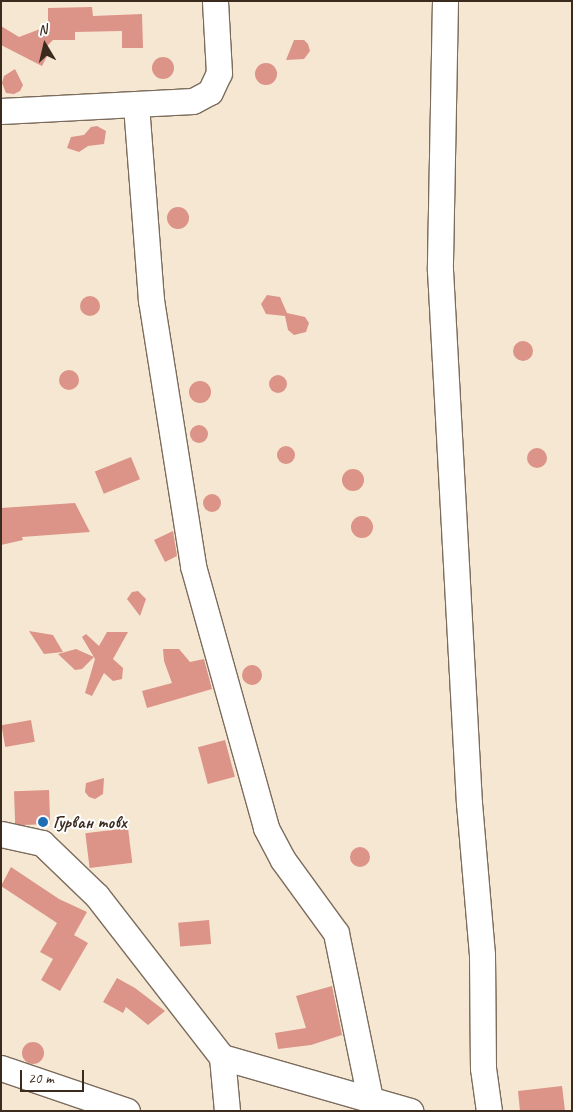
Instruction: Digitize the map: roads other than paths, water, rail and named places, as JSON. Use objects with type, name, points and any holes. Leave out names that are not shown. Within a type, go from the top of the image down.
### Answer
[{"type":"street","points":[[1,111],[194,101],[210,92],[219,74],[215,1]]},
{"type":"street","points":[[445,1],[440,270],[469,804],[482,955],[483,1068],[489,1111]]},
{"type":"street","points":[[136,105],[151,300],[193,566],[266,828],[283,860],[336,933],[370,1099]]},
{"type":"street","points":[[1,834],[42,843],[97,896],[222,1057],[227,1111]]},
{"type":"street","points":[[222,1057],[410,1111]]},
{"type":"street","points":[[1,1068],[127,1111]]},
{"type":"place","name":"Гурван товх","points":[[43,822]]}]
